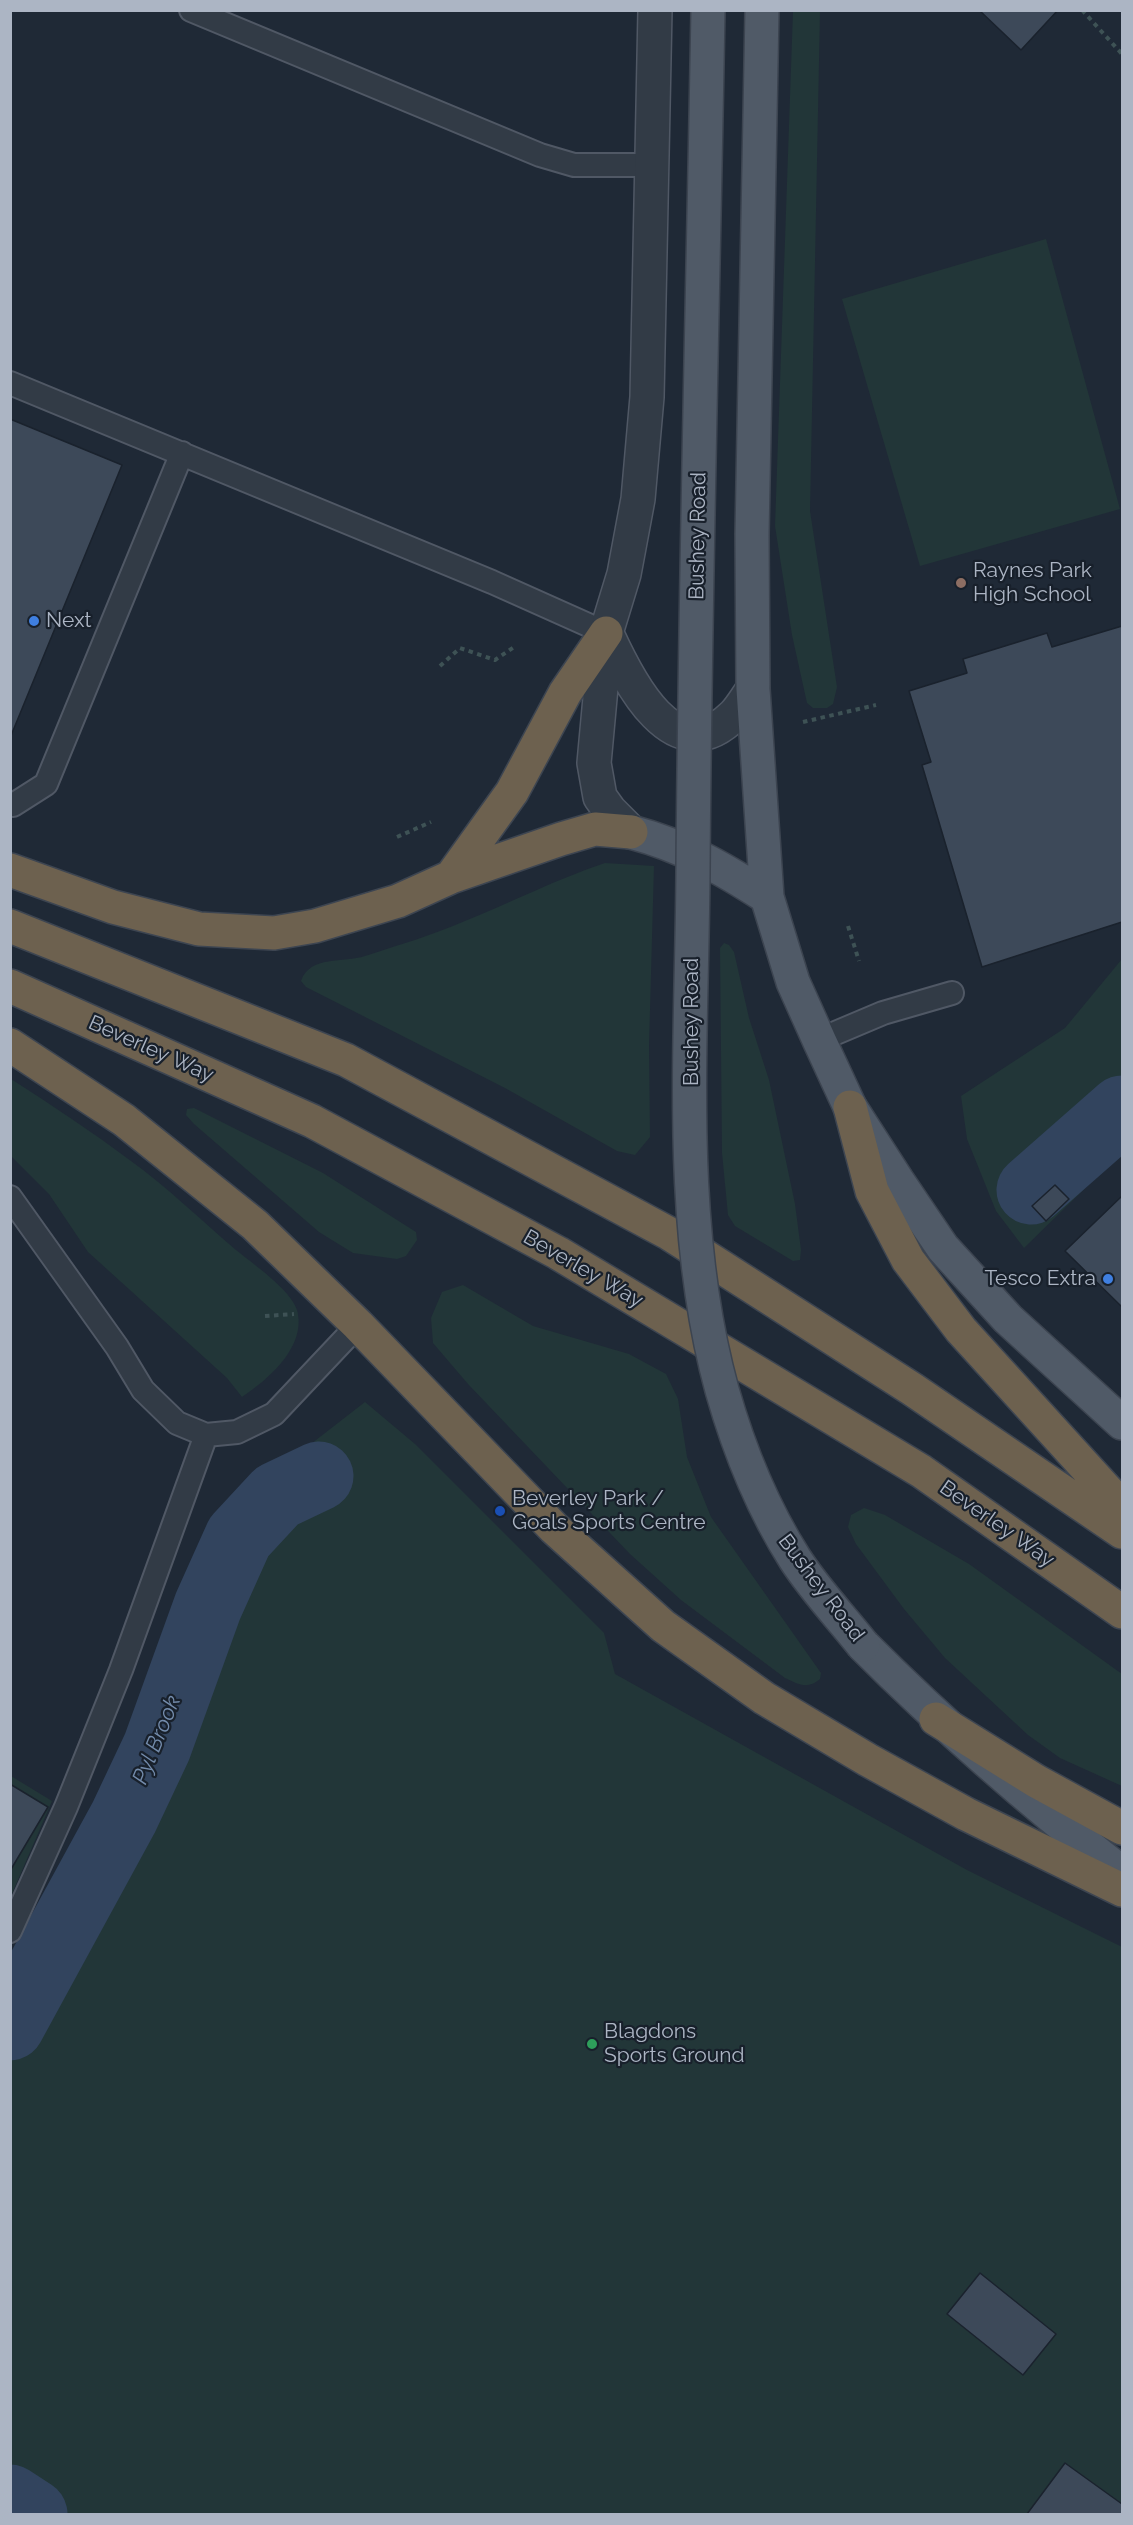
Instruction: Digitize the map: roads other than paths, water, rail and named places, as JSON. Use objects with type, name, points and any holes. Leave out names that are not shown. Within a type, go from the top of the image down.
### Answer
[{"type":"highway","points":[[451,877],[512,792],[565,693],[606,633]]},
{"type":"highway","points":[[10,870],[112,907],[199,929],[227,933],[274,933],[315,926],[399,901],[451,877],[595,829],[632,832]]},
{"type":"highway","points":[[10,926],[346,1060],[670,1234],[912,1389],[1122,1532]]},
{"type":"highway","name":"Beverley Way","points":[[10,986],[312,1121],[558,1253],[921,1471],[1122,1612]]},
{"type":"highway","points":[[10,1045],[124,1120],[255,1225],[358,1324],[554,1528],[663,1626],[764,1698],[868,1760],[966,1814],[1122,1890]]},
{"type":"highway","points":[[850,1107],[872,1191],[908,1260],[961,1330],[1122,1507]]},
{"type":"highway","points":[[936,1719],[1036,1781],[1122,1827]]},
{"type":"main road","name":"Bushey Road","points":[[708,10],[693,805],[691,1106],[694,1211],[706,1315],[722,1388],[743,1455],[763,1505],[798,1563],[863,1646],[936,1719],[1067,1830],[1122,1873]]},
{"type":"main road","points":[[762,10],[752,534],[753,689],[759,815],[767,897],[793,982],[850,1107],[943,1248],[1008,1319],[1122,1423]]},
{"type":"main road","points":[[632,832],[666,841],[711,861],[767,897]]},
{"type":"street","points":[[632,832],[610,811],[600,797],[594,763],[606,633],[624,574],[638,499],[647,397],[655,10]]},
{"type":"street","points":[[606,633],[628,678],[654,714],[682,733],[713,731],[735,715],[753,689]]},
{"type":"lane","points":[[191,10],[540,155],[574,165],[651,165]]},
{"type":"lane","points":[[10,383],[492,582],[606,633]]},
{"type":"lane","points":[[10,804],[13,805],[45,784],[182,453]]},
{"type":"lane","points":[[819,1040],[883,1013],[952,993]]},
{"type":"lane","points":[[10,1197],[117,1347],[143,1390],[177,1423],[206,1435],[237,1432],[274,1414],[358,1324]]},
{"type":"lane","points":[[10,1931],[66,1807],[121,1670],[206,1435]]},
{"type":"waterway","name":"Pyl Brook","points":[[1031,1190],[1122,1110]]},
{"type":"waterway","name":"Pyl Brook","points":[[10,2026],[124,1817],[157,1747],[208,1606],[239,1537],[277,1496],[319,1476]]},
{"type":"waterway","points":[[10,2499],[33,2514]]},
{"type":"place","name":"Raynes Park High School","points":[[961,583]]},
{"type":"place","name":"Next","points":[[34,621]]},
{"type":"place","name":"Tesco Extra","points":[[1108,1279]]},
{"type":"place","name":"Beverley Park / Goals Sports Centre","points":[[500,1511]]},
{"type":"place","name":"Blagdons Sports Ground","points":[[592,2044]]}]
